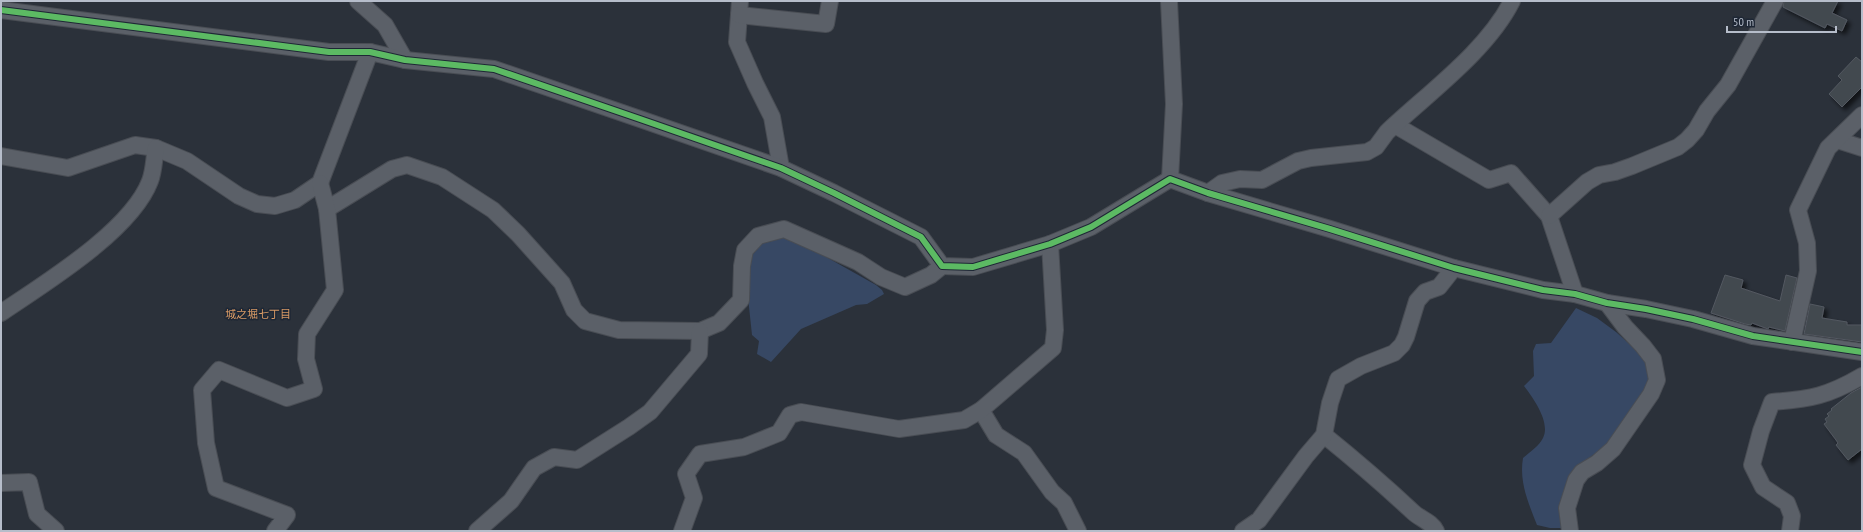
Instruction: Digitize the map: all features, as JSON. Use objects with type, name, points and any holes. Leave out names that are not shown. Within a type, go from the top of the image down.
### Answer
[{"type":"street","points":[[358,1],[385,25],[405,60]]},
{"type":"street","points":[[781,168],[772,117],[737,42],[740,8],[826,24],[830,1]]},
{"type":"street","points":[[1169,1],[1174,104],[1170,178]]},
{"type":"street","points":[[1208,193],[1222,182],[1240,179],[1262,180],[1298,161],[1311,158],[1367,152],[1376,146],[1395,125],[1475,50],[1491,32],[1512,1]]},
{"type":"street","points":[[1550,216],[1587,182],[1599,175],[1615,172],[1632,166],[1678,147],[1688,140],[1696,130],[1707,110],[1728,85],[1775,1]]},
{"type":"street","points":[[3,7],[329,52],[370,52],[405,60],[494,69],[781,168],[920,237],[942,266]]},
{"type":"street","points":[[275,531],[287,515],[216,488],[206,444],[202,390],[219,370],[287,398],[314,389],[306,359],[307,334],[335,290],[327,209],[320,184],[370,52]]},
{"type":"street","points":[[1792,342],[1808,271],[1807,244],[1798,210],[1828,148],[1862,116]]},
{"type":"street","points":[[1395,125],[1489,180],[1511,173],[1550,216],[1575,294]]},
{"type":"street","points":[[1837,140],[1862,148]]},
{"type":"street","points":[[1,156],[68,168],[135,145],[156,148],[187,161],[239,196],[257,204],[275,206],[295,200],[320,184]]},
{"type":"street","points":[[1,313],[62,272],[122,223],[139,201],[150,180],[156,148]]},
{"type":"street","points":[[327,209],[392,170],[407,165],[442,177],[493,210],[518,234],[562,283],[574,310],[586,321],[619,330],[700,332],[719,323],[742,300],[742,266],[745,250],[758,236],[784,229],[858,262],[881,277],[905,287],[931,275],[942,266],[973,268],[1050,244],[1091,227],[1170,178]]},
{"type":"street","points":[[1170,178],[1208,193],[1454,268],[1543,290],[1575,294],[1607,303],[1646,309],[1740,333],[1862,352]]},
{"type":"street","points":[[682,531],[694,498],[686,474],[700,454],[744,447],[778,433],[790,415],[802,412],[899,429],[964,420],[981,410],[1053,348],[1055,330],[1052,306],[1050,244]]},
{"type":"street","points":[[1243,531],[1258,526],[1306,456],[1324,435],[1330,403],[1338,379],[1361,366],[1394,353],[1402,345],[1406,337],[1417,301],[1425,292],[1439,287],[1454,268]]},
{"type":"street","points":[[1570,531],[1567,508],[1576,480],[1582,472],[1597,463],[1613,449],[1651,394],[1657,380],[1653,359],[1644,346],[1625,327],[1607,303]]},
{"type":"street","points":[[477,531],[511,501],[534,468],[554,457],[577,460],[629,428],[650,412],[699,354],[700,332]]},
{"type":"street","points":[[1790,531],[1792,516],[1787,503],[1763,487],[1752,466],[1760,430],[1772,402],[1807,400],[1829,394],[1862,376]]},
{"type":"street","points":[[981,410],[996,435],[1024,453],[1052,492],[1064,503],[1078,531]]},
{"type":"street","points":[[1324,435],[1378,479],[1414,513],[1433,525],[1436,531]]},
{"type":"street","points":[[1,482],[29,482],[37,514],[56,531]]},
{"type":"water","points":[[787,235],[876,285],[884,294],[867,304],[856,305],[801,329],[771,362],[757,354],[759,341],[752,335],[747,288],[752,250],[758,242]]},
{"type":"water","points":[[1576,308],[1597,318],[1616,332],[1646,359],[1650,374],[1648,385],[1611,442],[1574,469],[1562,528],[1550,528],[1537,525],[1523,484],[1523,458],[1539,444],[1545,432],[1545,425],[1540,410],[1524,386],[1534,376],[1533,351],[1536,344],[1551,343]]},
{"type":"building","points":[[1784,1],[1838,1],[1832,13],[1847,20],[1842,31],[1827,24],[1825,28],[1783,7]]},
{"type":"building","points":[[1856,57],[1862,62],[1862,87],[1842,107],[1829,94],[1842,80],[1838,76]]},
{"type":"building","points":[[1725,275],[1743,280],[1741,288],[1780,301],[1786,275],[1797,278],[1785,331],[1769,327],[1768,329],[1752,323],[1751,325],[1745,324],[1711,313]]},
{"type":"building","points":[[1810,304],[1824,307],[1822,318],[1847,322],[1847,325],[1862,325],[1862,342],[1804,334]]},
{"type":"building","points":[[1862,387],[1862,449],[1848,460],[1836,445],[1838,443],[1824,424],[1827,422],[1825,419],[1829,416],[1827,414],[1832,410],[1831,409],[1851,393]]},
{"type":"cycle path","points":[[1,10],[329,52],[370,52],[405,60],[494,69],[781,168],[921,237],[942,266],[973,267],[1050,244],[1091,227],[1170,179],[1208,193],[1454,268],[1543,290],[1575,294],[1607,303],[1646,309],[1693,319],[1753,336],[1862,352]]},
{"type":"district","name":"城之堀七丁目","points":[[258,314]]}]
